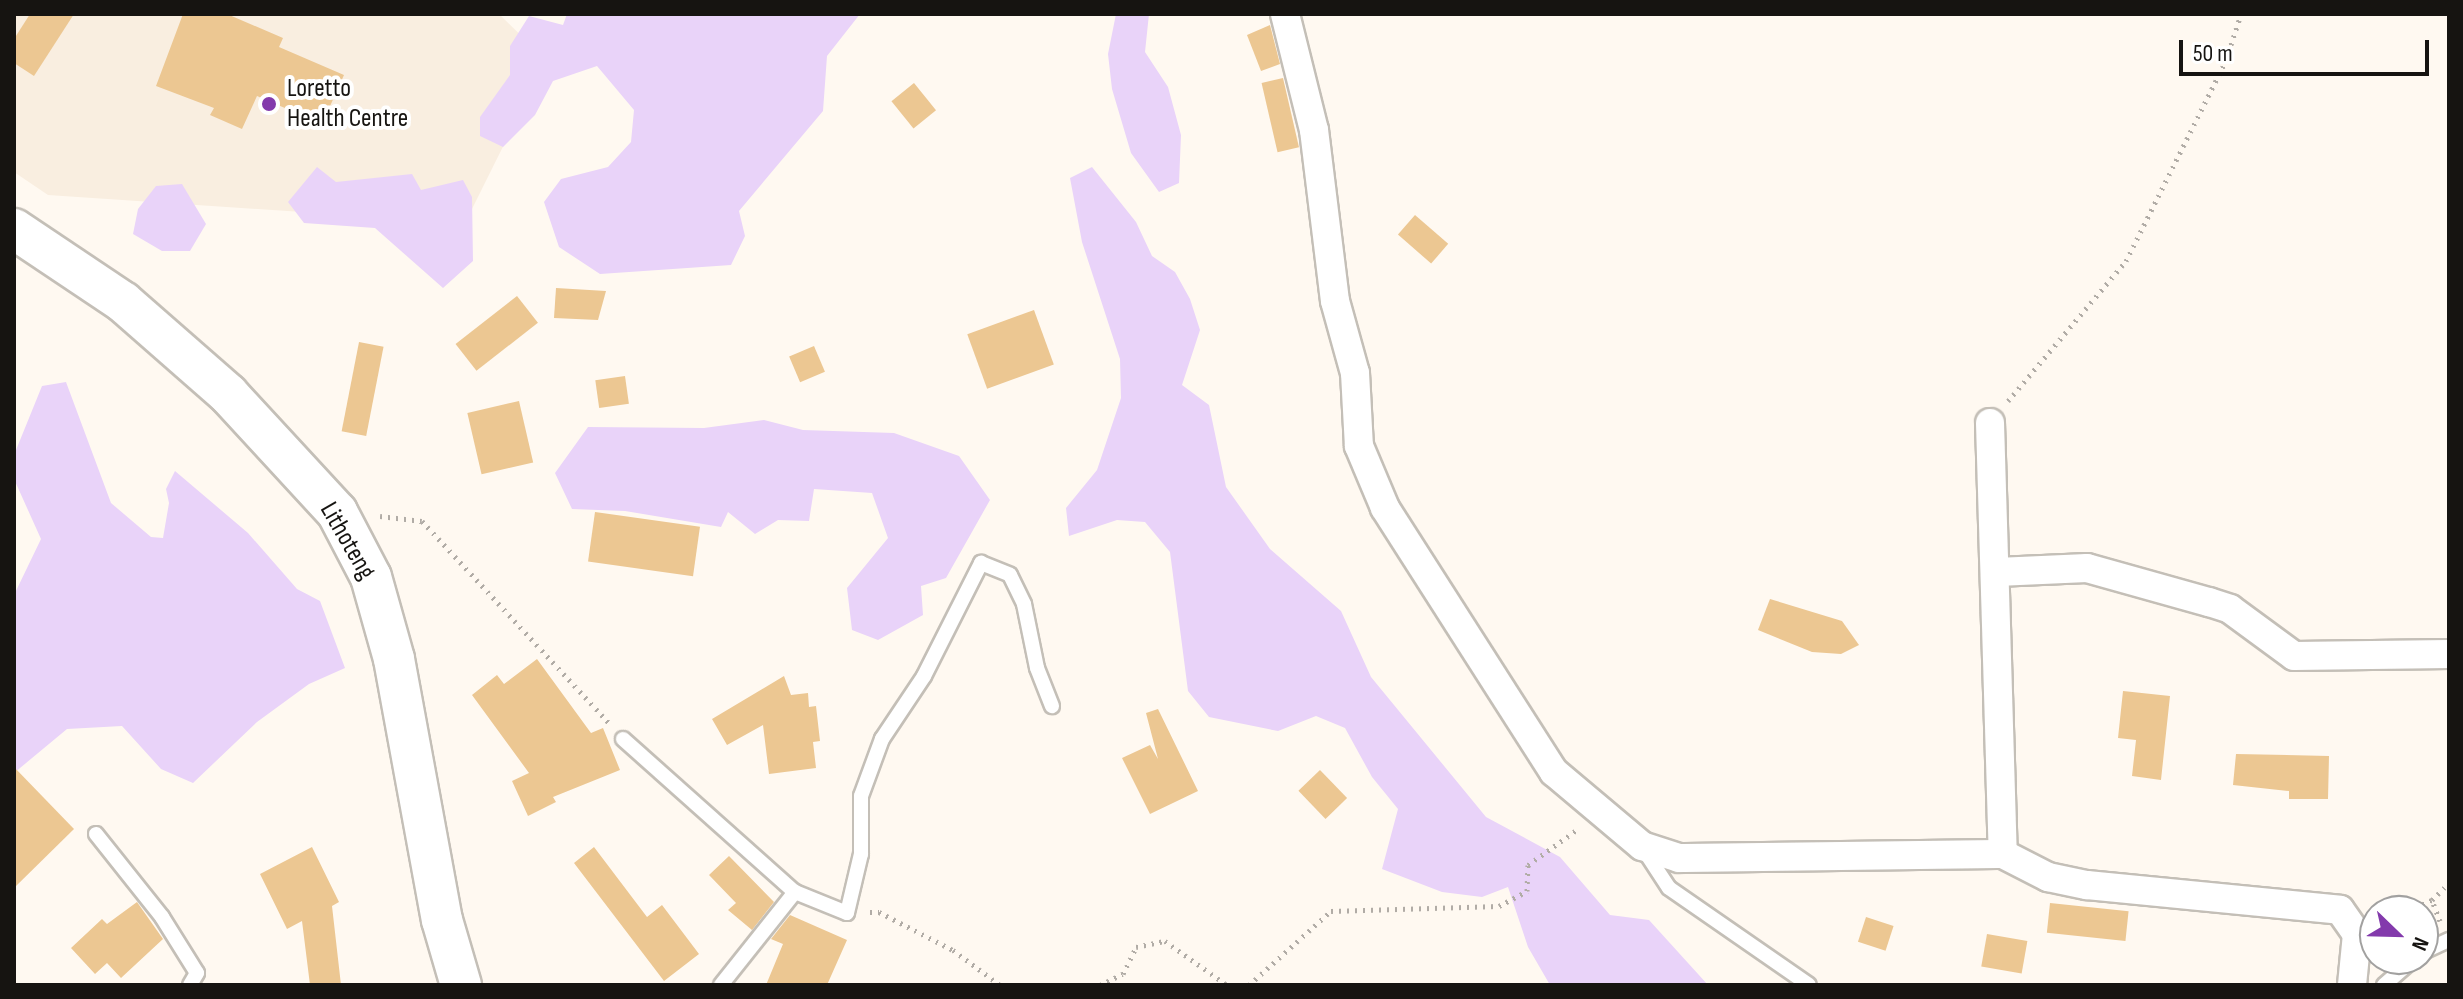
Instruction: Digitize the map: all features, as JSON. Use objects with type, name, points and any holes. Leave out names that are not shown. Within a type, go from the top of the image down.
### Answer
[{"type":"main road","name":"Lithoteng","points":[[14,229],[123,302],[216,383],[337,512],[371,577],[394,659],[442,920],[461,985]]},
{"type":"street","points":[[1285,14],[1314,130],[1335,301],[1355,373],[1359,446],[1385,508],[1450,601],[1490,678],[1554,772],[1589,806],[1642,846],[1679,858],[2003,854],[2048,877],[2087,885],[2340,910],[2357,934],[2352,985]]},
{"type":"street","points":[[1990,423],[1997,572],[2003,854]]},
{"type":"street","points":[[1997,572],[2087,568],[2209,602],[2230,609],[2294,656],[2449,654]]},
{"type":"lane","points":[[623,739],[795,892],[847,913],[861,854],[861,796],[882,739],[924,676],[981,563],[1010,575],[1024,604],[1037,668],[1052,706]]},
{"type":"lane","points":[[96,834],[162,917],[197,973],[190,985]]},
{"type":"lane","points":[[1642,846],[1669,888],[1809,985]]},
{"type":"lane","points":[[721,985],[795,892]]},
{"type":"path","points":[[1990,423],[2126,261],[2226,60],[2241,14]]},
{"type":"path","points":[[337,512],[422,521],[623,739]]},
{"type":"path","points":[[1249,985],[1331,911],[1499,906],[1527,891],[1528,865],[1576,835],[1589,806]]},
{"type":"path","points":[[847,913],[879,912],[953,950],[1000,985]]},
{"type":"path","points":[[2439,920],[2446,940]]},
{"type":"path","points":[[1100,985],[1123,974],[1136,947],[1165,941],[1227,985]]},
{"type":"shaded area","name":"Loretto Health Centre","points":[[14,14],[499,14],[546,60],[465,223],[48,195],[14,172]]},
{"type":"shaded area","points":[[567,14],[860,14],[827,56],[823,111],[739,211],[745,236],[731,265],[600,274],[559,247],[544,202],[561,179],[608,167],[631,142],[634,110],[597,66],[553,81],[535,115],[503,147],[480,136],[480,117],[510,75],[510,46],[529,16],[563,25]]},
{"type":"shaded area","points":[[1116,14],[1149,14],[1145,52],[1168,87],[1181,135],[1179,183],[1159,192],[1131,153],[1112,89],[1108,54]]},
{"type":"shaded area","points":[[317,167],[336,182],[412,174],[421,190],[463,180],[472,197],[473,261],[443,288],[375,228],[304,223],[288,202]]},
{"type":"shaded area","points":[[1092,167],[1136,222],[1152,256],[1175,272],[1190,299],[1200,330],[1182,385],[1209,405],[1226,487],[1270,549],[1341,611],[1371,677],[1486,817],[1560,857],[1610,915],[1649,920],[1708,985],[1550,985],[1528,947],[1508,887],[1482,897],[1442,892],[1382,869],[1398,809],[1372,777],[1345,728],[1316,716],[1278,731],[1209,717],[1188,691],[1170,552],[1145,522],[1117,520],[1069,536],[1066,508],[1097,470],[1121,398],[1120,359],[1082,242],[1070,178]]},
{"type":"shaded area","points":[[182,184],[206,224],[190,251],[162,251],[133,234],[138,209],[156,186]]},
{"type":"shaded area","points":[[66,382],[111,503],[151,537],[163,538],[169,503],[166,489],[175,471],[248,533],[297,589],[320,601],[345,668],[309,684],[257,722],[193,783],[161,769],[122,726],[67,729],[14,773],[14,595],[41,539],[14,479],[14,455],[42,386]]},
{"type":"shaded area","points":[[764,420],[803,430],[894,433],[959,456],[990,500],[946,578],[921,586],[923,615],[878,640],[852,630],[847,588],[888,538],[872,493],[814,489],[809,521],[778,520],[755,534],[728,512],[721,527],[625,511],[572,509],[555,473],[588,427],[704,428]]},
{"type":"building","points":[[30,14],[74,14],[34,76],[14,63],[14,39]]},
{"type":"building","points":[[183,14],[227,14],[283,38],[279,47],[344,75],[322,124],[257,96],[242,129],[210,115],[214,108],[156,86]]},
{"type":"building","points":[[1270,25],[1280,64],[1261,71],[1247,35]]},
{"type":"building","points":[[1283,78],[1299,147],[1278,152],[1262,83]]},
{"type":"building","points":[[914,83],[936,110],[913,128],[891,101]]},
{"type":"building","points":[[1415,215],[1448,244],[1431,263],[1398,235]]},
{"type":"building","points":[[556,288],[606,291],[598,320],[554,318]]},
{"type":"building","points":[[517,296],[538,323],[476,371],[456,344]]},
{"type":"building","points":[[1034,310],[1054,365],[987,389],[967,334]]},
{"type":"building","points":[[359,342],[384,347],[366,436],[342,431]]},
{"type":"building","points":[[814,346],[825,372],[800,382],[789,357]]},
{"type":"building","points":[[625,376],[629,404],[599,408],[595,380]]},
{"type":"building","points":[[519,401],[533,462],[482,474],[467,413]]},
{"type":"building","points":[[595,512],[700,527],[693,576],[588,562]]},
{"type":"building","points":[[1770,599],[1842,621],[1859,645],[1841,654],[1812,652],[1758,630]]},
{"type":"building","points":[[537,659],[591,733],[603,728],[620,770],[553,797],[556,802],[528,816],[512,781],[529,773],[472,695],[497,675],[504,684]]},
{"type":"building","points":[[784,676],[791,695],[808,693],[809,707],[816,706],[820,741],[813,742],[816,768],[769,774],[763,725],[727,745],[712,719]]},
{"type":"building","points":[[2123,691],[2170,696],[2161,780],[2132,776],[2136,740],[2118,738]]},
{"type":"building","points":[[1158,709],[1198,791],[1150,814],[1122,758],[1150,745],[1158,759],[1146,713]]},
{"type":"building","points":[[2236,754],[2329,756],[2328,799],[2289,799],[2289,791],[2233,785]]},
{"type":"building","points":[[14,767],[74,829],[14,888]]},
{"type":"building","points":[[1320,770],[1347,798],[1326,819],[1298,791]]},
{"type":"building","points":[[312,847],[339,902],[332,906],[341,985],[310,985],[302,921],[287,929],[260,874]]},
{"type":"building","points":[[594,847],[647,917],[662,905],[699,954],[664,981],[574,863]]},
{"type":"building","points":[[729,856],[774,902],[752,930],[728,910],[736,903],[709,875]]},
{"type":"building","points":[[137,902],[163,939],[121,978],[107,963],[95,974],[71,948],[102,919],[107,924]]},
{"type":"building","points":[[2050,903],[2129,911],[2125,941],[2047,933]]},
{"type":"building","points":[[790,915],[847,940],[827,985],[766,985],[783,944],[771,939]]},
{"type":"building","points":[[1866,917],[1894,926],[1886,951],[1858,942]]},
{"type":"building","points":[[1987,934],[2027,941],[2022,974],[1981,966]]},
{"type":"place","name":"Loretto Health Centre","points":[[269,104]]}]
